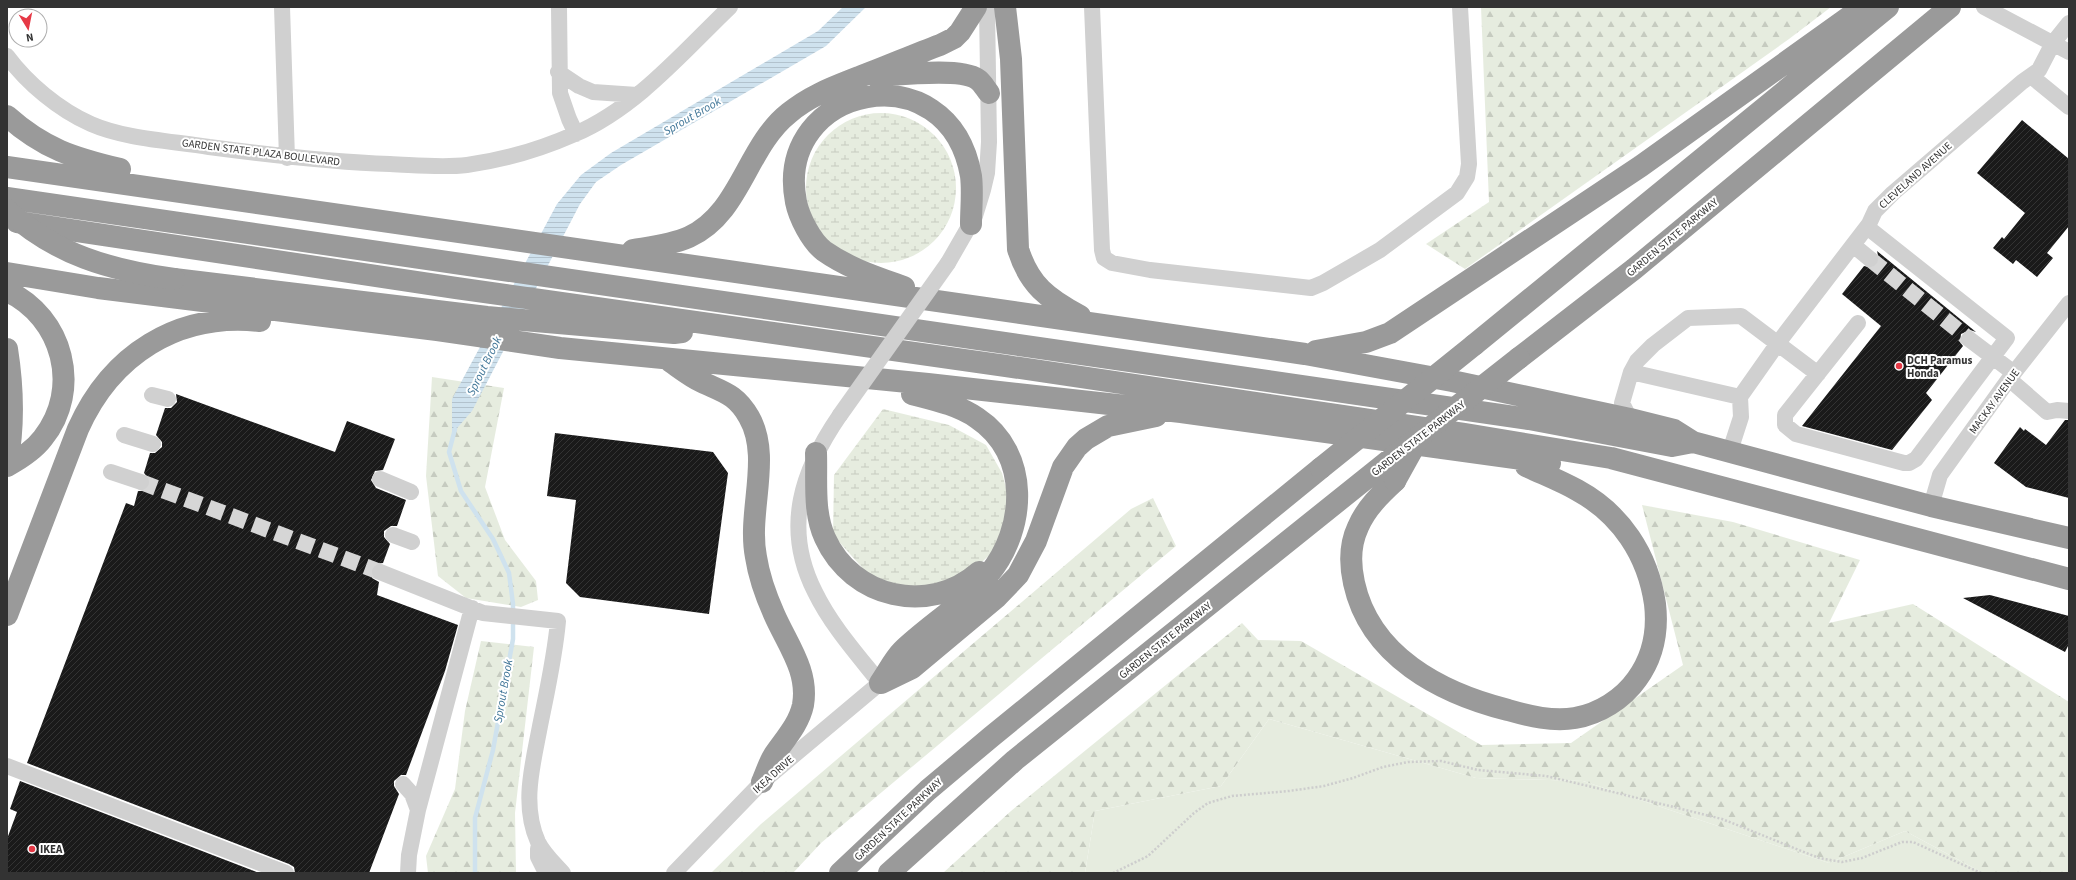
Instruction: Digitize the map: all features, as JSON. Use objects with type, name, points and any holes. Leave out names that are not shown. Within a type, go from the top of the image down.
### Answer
[{"type":"highway","points":[[604,252],[663,246],[688,238],[710,225],[729,203],[755,153],[769,133],[788,114],[807,99],[829,88],[940,45],[954,38],[976,7]]},
{"type":"highway","points":[[1005,7],[1010,59],[1018,249],[1024,266],[1034,283],[1050,298],[1090,322]]},
{"type":"highway","points":[[1305,354],[1366,342],[1390,333],[1641,166],[1863,7]]},
{"type":"highway","name":"GARDEN STATE PARKWAY","points":[[840,873],[928,790],[986,742],[1888,7]]},
{"type":"highway","name":"GARDEN STATE PARKWAY","points":[[890,873],[1015,760],[1393,457],[1634,269],[1950,7]]},
{"type":"highway","points":[[860,77],[942,73],[965,75],[977,79],[989,93]]},
{"type":"highway","points":[[948,303],[856,269],[823,250],[805,227],[797,207],[794,175],[800,152],[811,131],[832,109],[862,97],[877,95],[894,96],[914,100],[936,113],[947,124],[957,139],[970,174],[972,187],[971,224]]},
{"type":"highway","points":[[7,116],[32,136],[51,148],[72,157],[228,198]]},
{"type":"highway","points":[[7,166],[488,234],[948,303],[1090,322],[1305,354],[1452,381],[1630,419],[1674,430],[1693,442],[1931,506],[2069,538]]},
{"type":"highway","points":[[7,198],[594,282],[1521,418],[1672,446],[1693,442]]},
{"type":"highway","points":[[7,210],[26,227],[76,256],[127,272],[438,321],[560,348],[667,360],[837,375],[1181,412],[1505,456],[1607,472],[1676,476]]},
{"type":"highway","points":[[7,221],[456,288],[1006,366],[1464,434],[1611,458],[2069,579]]},
{"type":"highway","points":[[7,273],[98,288],[394,326]]},
{"type":"highway","points":[[7,291],[27,302],[37,311],[51,330],[62,356],[65,384],[58,411],[43,439],[31,450],[7,465]]},
{"type":"highway","points":[[7,615],[83,417],[99,390],[122,364],[135,353],[149,343],[179,330],[223,321],[394,326],[438,321],[565,325],[674,333],[717,325]]},
{"type":"highway","points":[[7,350],[11,382],[12,422],[7,465]]},
{"type":"highway","points":[[667,360],[702,382],[724,390],[734,398],[749,418],[757,440],[760,461],[753,521],[756,557],[766,595],[799,663],[803,683],[803,705],[800,715],[774,756],[762,782]]},
{"type":"highway","points":[[837,375],[942,402],[967,412],[990,429],[1007,452],[1016,477],[1018,490],[1016,518],[1006,549],[982,583],[901,652],[880,683]]},
{"type":"highway","points":[[880,683],[912,668],[997,597],[1018,575],[1033,548],[1063,467],[1069,456],[1086,439],[1108,426],[1121,422],[1181,412]]},
{"type":"highway","points":[[1420,436],[1396,481],[1371,505],[1362,517],[1357,529],[1351,559],[1352,576],[1360,606],[1378,636],[1389,648],[1416,671],[1435,683],[1477,701],[1541,718],[1560,720],[1576,718],[1608,706],[1629,689],[1642,672],[1650,657],[1654,642],[1655,612],[1647,569],[1639,550],[1626,532],[1612,515],[1596,502],[1579,491],[1505,456]]},
{"type":"highway","points":[[816,453],[817,508],[824,537],[838,561],[858,579],[870,586],[884,592],[913,596],[941,592],[977,574],[1006,549]]},
{"type":"street","points":[[282,7],[287,158]]},
{"type":"street","points":[[559,7],[560,43],[558,72],[560,93],[576,134]]},
{"type":"street","name":"GARDEN STATE PLAZA BOULEVARD","points":[[7,56],[14,66],[51,99],[91,124],[147,138],[287,158],[350,163],[430,166],[466,165],[532,151],[576,134],[597,122],[637,95],[730,7]]},
{"type":"street","points":[[880,683],[828,614],[814,591],[805,564],[799,537],[799,510],[806,476],[816,453],[840,415],[948,263],[971,224],[983,190],[987,173],[989,142],[989,93],[987,7]]},
{"type":"street","points":[[1092,7],[1102,250],[1104,258],[1112,263],[1150,270],[1311,288],[1323,283],[1380,250],[1457,193],[1467,178],[1469,164],[1460,7]]},
{"type":"street","points":[[1984,7],[2069,52]]},
{"type":"street","name":"CLEVELAND AVENUE","points":[[1740,397],[1778,343],[1867,227],[1875,211],[1892,193],[2039,70],[2053,43],[2069,23]]},
{"type":"street","points":[[558,72],[579,86],[593,92],[637,95]]},
{"type":"street","points":[[2031,76],[2069,108]]},
{"type":"street","points":[[1858,323],[1785,415],[1785,425],[1796,434],[1909,463],[1916,458],[2007,338],[1867,227]]},
{"type":"street","points":[[1853,245],[1870,259]]},
{"type":"street","name":"MACKAY AVENUE","points":[[1931,506],[1940,475],[2011,376],[2069,303]]},
{"type":"street","points":[[1630,419],[1622,403],[1631,372],[1637,360],[1653,345],[1688,318],[1741,316],[1818,374]]},
{"type":"street","points":[[1969,339],[1992,358],[2047,412],[2063,410],[2069,396]]},
{"type":"street","points":[[1631,372],[1740,397],[1741,417],[1730,451]]},
{"type":"street","points":[[152,395],[168,399]]},
{"type":"street","points":[[124,435],[153,444]]},
{"type":"street","points":[[111,472],[141,482]]},
{"type":"street","points":[[380,479],[411,492]]},
{"type":"street","points":[[393,535],[412,542]]},
{"type":"street","points":[[380,572],[459,605],[477,610],[558,621],[556,646],[529,788],[530,812],[539,843],[546,854],[563,873]]},
{"type":"street","points":[[408,873],[409,855],[418,810],[477,610]]},
{"type":"street","name":"IKEA DRIVE","points":[[677,869],[762,782],[880,683]]},
{"type":"street","points":[[7,766],[286,873]]},
{"type":"street","points":[[403,784],[412,794],[418,810]]},
{"type":"street","points":[[539,843],[538,857],[546,873]]},
{"type":"street","points":[[539,843],[576,873]]},
{"type":"street","points":[[662,873],[677,869]]},
{"type":"path","points":[[1113,873],[1148,856],[1194,813],[1208,803],[1232,796],[1324,786],[1353,778],[1383,767],[1408,762],[1441,761],[1478,770],[1546,776],[1722,819],[1819,858],[1842,862],[1862,858],[1902,842],[1913,842],[1981,873]]},
{"type":"green space","points":[[1481,7],[1831,7],[1789,39],[1465,269],[1426,244],[1489,202]]},
{"type":"green space","points":[[874,113],[888,113],[903,116],[916,122],[929,130],[939,140],[953,166],[956,188],[955,203],[950,217],[939,236],[929,246],[903,260],[888,263],[874,263],[859,260],[846,254],[833,246],[823,236],[809,210],[806,195],[806,181],[809,166],[815,153],[823,140],[833,130],[859,116]]},
{"type":"green space","points":[[432,377],[504,388],[485,487],[505,540],[536,581],[538,600],[521,607],[466,598],[438,576],[426,476]]},
{"type":"green space","points":[[883,409],[949,425],[986,445],[1002,473],[1011,506],[1002,544],[965,577],[911,591],[867,573],[833,535],[834,475]]},
{"type":"green space","points":[[1153,498],[1176,546],[821,843],[793,873],[711,873],[761,824],[1131,509]]},
{"type":"green space","points":[[1642,505],[1733,522],[1860,560],[1829,623],[1913,604],[2069,702],[2069,873],[1983,873],[1905,831],[1829,863],[1583,781],[1476,778],[1269,719],[1221,786],[1095,811],[1085,873],[943,873],[1011,811],[1242,623],[1258,640],[1301,641],[1481,745],[1571,743],[1683,665]]},
{"type":"green space","points":[[481,641],[534,647],[515,813],[516,873],[428,873],[426,856],[455,789],[465,711]]},
{"type":"green space","points":[[1269,719],[1476,778],[1583,781],[1829,863],[1905,831],[1983,873],[1085,873],[1095,811],[1221,786]]},
{"type":"water","points":[[843,7],[866,7],[826,46],[621,165],[596,182],[580,204],[472,411],[452,434],[452,399],[557,204],[581,175],[611,153],[818,31]]},
{"type":"building","points":[[2022,120],[2069,159],[2069,226],[2047,253],[2053,258],[2037,277],[2016,260],[2013,264],[1993,248],[2002,237],[2004,239],[2025,213],[1977,173]]},
{"type":"building","name":"DCH Paramus Honda","points":[[1877,251],[1976,332],[1970,330],[1961,334],[1960,342],[1963,346],[1926,393],[1932,400],[1892,450],[1802,426],[1881,326],[1842,294],[1864,266],[1873,268],[1878,265],[1879,260]]},
{"type":"building","points":[[176,394],[335,452],[347,421],[395,439],[383,470],[375,471],[371,480],[376,488],[406,500],[397,526],[391,526],[384,531],[384,537],[390,544],[383,563],[374,564],[371,569],[372,578],[379,582],[377,595],[458,625],[445,671],[406,775],[401,775],[394,781],[394,786],[399,794],[369,873],[295,873],[294,867],[289,864],[27,763],[126,503],[134,506],[138,491],[143,491],[150,485],[150,480],[144,473],[150,453],[155,453],[162,447],[162,442],[156,435],[165,408],[171,408],[177,402]]},
{"type":"building","points":[[2065,420],[2069,420],[2069,498],[2026,487],[1994,463],[2020,427],[2024,431],[2025,429],[2046,445]]},
{"type":"building","points":[[555,433],[713,452],[728,473],[709,614],[580,597],[566,583],[576,500],[547,496]]},
{"type":"building","points":[[1990,595],[2069,616],[2069,644],[2065,652],[1963,598]]},
{"type":"building","points":[[20,781],[259,873],[7,873],[7,839],[17,812],[10,809]]},
{"type":"waterway","name":"Sprout Brook","points":[[455,429],[449,452],[461,491],[493,539],[509,573],[513,604],[513,639],[493,750],[475,818],[475,873]]},
{"type":"tunnel","points":[[1870,259],[1969,339]]},
{"type":"tunnel","points":[[141,482],[380,572]]},
{"type":"place","name":"DCH Paramus Honda","points":[[1899,366]]},
{"type":"place","name":"IKEA","points":[[32,849]]}]
